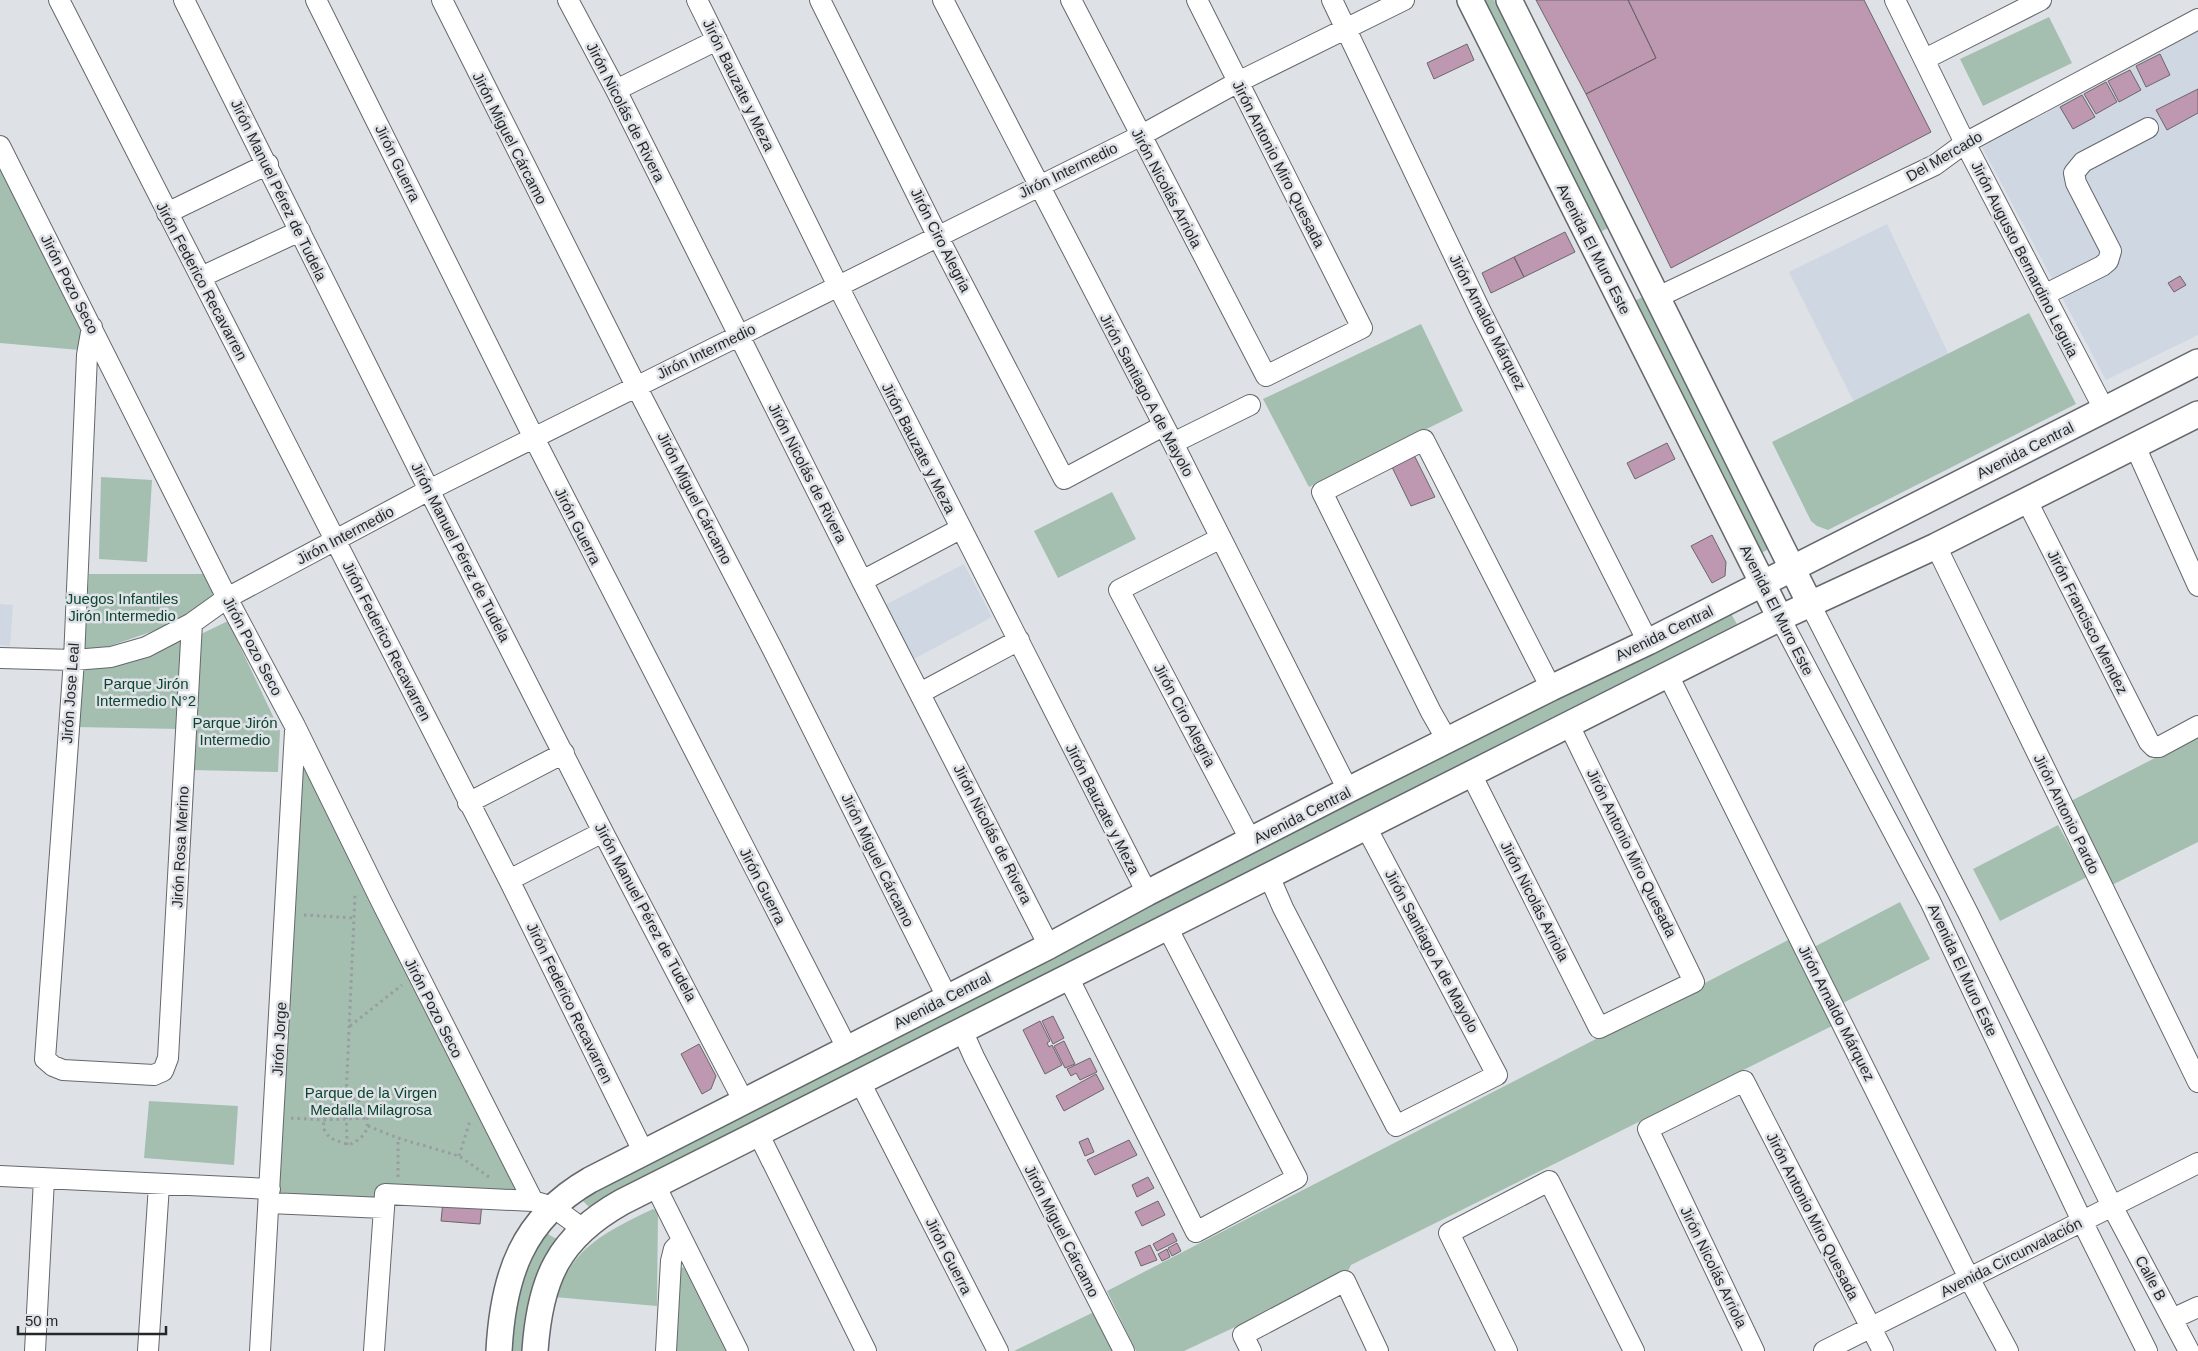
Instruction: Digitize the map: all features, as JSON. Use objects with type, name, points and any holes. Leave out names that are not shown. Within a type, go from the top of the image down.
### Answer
[{"type":"main road","name":"Avenida El Muro Este","points":[[1470,0],[1780,618]]},
{"type":"main road","name":"Avenida El Muro Este","points":[[1509,0],[1794,568],[1810,604]]},
{"type":"main road","points":[[1605,270],[1636,255]]},
{"type":"main road","name":"Avenida Central","points":[[499,1351],[506,1289],[519,1255],[543,1204],[571,1191],[643,1151],[1049,946],[1146,893],[1348,790],[1551,688],[1648,642],[2198,362]]},
{"type":"main road","points":[[535,1351],[541,1300],[550,1275],[567,1245],[602,1213],[1780,618],[1936,546],[2198,414]]},
{"type":"street","name":"Jirón Federico Recavarren","points":[[59,0],[166,212],[336,539],[509,880],[643,1151]]},
{"type":"street","name":"Jirón Manuel Pérez de Tudela","points":[[184,0],[268,164],[429,490],[603,832],[744,1100]]},
{"type":"street","name":"Jirón Guerra","points":[[316,0],[534,438],[848,1048]]},
{"type":"street","name":"Jirón Miguel Cárcamo","points":[[442,0],[636,386],[773,650],[947,997]]},
{"type":"street","name":"Jirón Nicolás de Rivera","points":[[568,0],[616,90],[862,581],[1049,946]]},
{"type":"street","name":"Jirón Bauzate y Meza","points":[[697,0],[960,529],[1019,640],[1146,893]]},
{"type":"street","name":"Jirón Ciro Alegria","points":[[820,0],[937,235],[1064,479],[1168,434]]},
{"type":"street","name":"Jirón Santiago A de Mayolo","points":[[944,0],[1168,434],[1348,790]]},
{"type":"street","name":"Jirón Nicolás Arriola","points":[[1071,0],[1266,376]]},
{"type":"street","name":"Jirón Antonio Miro Quesada","points":[[1197,0],[1362,328],[1266,376]]},
{"type":"street","name":"Jirón Arnaldo Márquez","points":[[1332,0],[1482,314],[1648,642]]},
{"type":"street","name":"Jirón Intermedio","points":[[0,658],[74,660],[110,657],[146,647],[192,622],[227,598],[429,490],[937,235],[1140,136],[1238,82],[1404,0]]},
{"type":"street","name":"Jirón Augusto Bernardino Leguia","points":[[1895,0],[1965,143],[2104,409]]},
{"type":"street","points":[[1925,59],[2033,2]]},
{"type":"street","name":"Del Mercado","points":[[1658,297],[1935,165],[1965,143],[2198,19]]},
{"type":"street","points":[[616,90],[717,40]]},
{"type":"street","points":[[2044,295],[2102,266],[2108,261],[2111,251],[2076,183],[2074,173],[2083,162],[2148,128]]},
{"type":"street","name":"Jirón Pozo Seco","points":[[0,146],[227,598],[295,726],[382,903],[543,1204],[583,1229]]},
{"type":"street","points":[[166,212],[268,164]]},
{"type":"street","points":[[201,277],[300,231]]},
{"type":"street","name":"Jirón Jose Leal","points":[[45,1060],[74,660],[87,355],[92,327]]},
{"type":"street","points":[[1168,434],[1250,405]]},
{"type":"street","points":[[1447,740],[1322,492],[1424,440],[1551,688]]},
{"type":"street","points":[[2135,446],[2198,586]]},
{"type":"street","name":"Jirón Francisco Mendez","points":[[2027,501],[2149,742],[2159,747],[2198,726]]},
{"type":"street","points":[[862,581],[960,529]]},
{"type":"street","name":"Jirón Ciro Alegria","points":[[1221,538],[1119,590],[1251,841]]},
{"type":"street","name":"Jirón Antonio Pardo","points":[[1936,546],[2198,1082]]},
{"type":"street","name":"Avenida El Muro Este","points":[[1810,604],[1963,902],[2112,1206]]},
{"type":"street","name":"Avenida El Muro Este","points":[[1780,618],[1937,915],[2082,1221]]},
{"type":"street","name":"Jirón Rosa Merino","points":[[45,1060],[53,1066],[64,1070],[154,1075],[163,1070],[168,1058],[192,622]]},
{"type":"street","points":[[920,693],[1019,640]]},
{"type":"street","name":"Jirón Arnaldo Márquez","points":[[1668,675],[1969,1278],[2008,1351]]},
{"type":"street","name":"Jirón Antonio Miro Quesada","points":[[1569,725],[1694,982],[1599,1028]]},
{"type":"street","name":"Jirón Jorge","points":[[260,1351],[295,726]]},
{"type":"street","points":[[468,802],[564,753]]},
{"type":"street","name":"Jirón Nicolás Arriola","points":[[1471,774],[1599,1028]]},
{"type":"street","name":"Jirón Santiago A de Mayolo","points":[[1269,876],[1283,908],[1396,1126],[1497,1076],[1366,827]]},
{"type":"street","points":[[509,880],[603,832]]},
{"type":"street","points":[[1937,915],[1963,902]]},
{"type":"street","points":[[1068,977],[1196,1232],[1296,1178],[1167,927]]},
{"type":"street","name":"Jirón Miguel Cárcamo","points":[[962,1030],[974,1058],[1124,1351]]},
{"type":"street","name":"Jirón Nicolás Arriola","points":[[1744,1081],[1648,1129],[1754,1351]]},
{"type":"street","name":"Jirón Antonio Miro Quesada","points":[[1744,1081],[1883,1351]]},
{"type":"street","name":"Jirón Guerra","points":[[860,1082],[998,1351]]},
{"type":"street","points":[[758,1133],[866,1351]]},
{"type":"street","name":"Avenida Circunvalación","points":[[1824,1351],[2198,1163]]},
{"type":"street","points":[[0,1176],[159,1184],[269,1196],[543,1204]]},
{"type":"street","points":[[35,1351],[44,1179]]},
{"type":"street","points":[[1506,1351],[1449,1233],[1550,1181],[1634,1351]]},
{"type":"street","points":[[148,1351],[159,1184]]},
{"type":"street","points":[[655,1185],[738,1351]]},
{"type":"street","points":[[374,1351],[389,1199]]},
{"type":"street","name":"Calle B","points":[[2112,1206],[2188,1351]]},
{"type":"street","points":[[2082,1221],[2147,1351]]},
{"type":"street","points":[[666,1351],[672,1261],[674,1249],[682,1241]]},
{"type":"street","points":[[1247,1343],[1345,1281],[1378,1351]]},
{"type":"street","points":[[2172,1319],[2198,1307]]},
{"type":"path","points":[[347,1145],[346,1097],[355,892]]},
{"type":"path","points":[[298,914],[355,918]]},
{"type":"path","points":[[349,1026],[406,981]]},
{"type":"path","points":[[346,1097],[358,1100],[366,1111],[368,1118],[368,1126],[359,1140],[347,1145],[330,1138],[323,1128],[327,1111],[335,1100],[346,1097]]},
{"type":"path","points":[[287,1117],[324,1120],[368,1118]]},
{"type":"path","points":[[459,1156],[471,1118]]},
{"type":"path","points":[[368,1126],[398,1138],[459,1156],[498,1182]]},
{"type":"path","points":[[389,1199],[398,1138]]},
{"type":"shaded area","points":[[2198,32],[2198,335],[2106,380],[1982,147]]},
{"type":"shaded area","points":[[1887,224],[1949,355],[1854,402],[1789,272]]},
{"type":"shaded area","points":[[964,564],[992,617],[914,659],[885,605]]},
{"type":"shaded area","points":[[0,604],[13,605],[10,646],[0,645]]},
{"type":"green space","points":[[1480,0],[1494,0],[1608,228],[1596,234]]},
{"type":"green space","points":[[2049,17],[2072,63],[1983,106],[1960,59]]},
{"type":"green space","points":[[0,166],[84,323],[79,350],[0,343]]},
{"type":"green space","points":[[1645,296],[1771,548],[1757,555],[1630,303]]},
{"type":"green space","points":[[2029,313],[2076,404],[1828,530],[1817,526],[1811,521],[1772,442]]},
{"type":"green space","points":[[1421,324],[1463,411],[1309,487],[1263,399]]},
{"type":"green space","points":[[101,477],[152,480],[147,562],[99,559]]},
{"type":"green space","points":[[1112,492],[1136,539],[1058,578],[1034,531]]},
{"type":"green space","name":"Juegos Infantiles Jirón Intermedio","points":[[89,574],[215,574],[219,595],[171,625],[104,648],[84,648]]},
{"type":"green space","points":[[1730,612],[1737,624],[590,1208],[583,1201],[586,1192],[940,1009]]},
{"type":"green space","name":"Parque Jirón Intermedio","points":[[228,621],[280,731],[278,772],[191,770],[201,634]]},
{"type":"green space","name":"Parque Jirón Intermedio N°2","points":[[188,632],[180,729],[74,727],[79,669]]},
{"type":"green space","points":[[2198,736],[2198,842],[2110,886],[2067,803]]},
{"type":"green space","name":"Parque de la Virgen Medalla Milagrosa","points":[[301,744],[412,979],[518,1195],[380,1202],[274,1196]]},
{"type":"green space","points":[[2058,825],[2087,877],[2000,921],[1973,869]]},
{"type":"green space","points":[[1900,902],[1930,959],[1843,1003],[1814,947]]},
{"type":"green space","points":[[1792,938],[1836,1024],[1351,1265],[1346,1275],[1184,1351],[1136,1351],[1107,1291]]},
{"type":"green space","points":[[149,1101],[238,1106],[234,1165],[144,1158]]},
{"type":"green space","points":[[653,1209],[658,1211],[657,1306],[554,1297],[571,1266],[586,1249],[613,1229]]},
{"type":"green space","points":[[541,1230],[560,1241],[539,1275],[529,1302],[526,1351],[505,1351],[507,1311]]},
{"type":"green space","points":[[686,1267],[728,1351],[673,1351],[680,1268]]},
{"type":"green space","points":[[1098,1310],[1118,1351],[1014,1351]]},
{"type":"building","points":[[1536,0],[1628,0],[1656,58],[1586,94]]},
{"type":"building","points":[[1628,0],[1864,0],[1931,132],[1671,268],[1586,94],[1656,58]]},
{"type":"building","points":[[1467,44],[1474,60],[1434,79],[1427,63]]},
{"type":"building","points":[[2160,54],[2170,75],[2146,87],[2136,66]]},
{"type":"building","points":[[2130,70],[2141,90],[2119,102],[2108,81]]},
{"type":"building","points":[[2106,82],[2117,102],[2096,114],[2084,94]]},
{"type":"building","points":[[2198,89],[2198,113],[2167,130],[2156,110]]},
{"type":"building","points":[[2082,95],[2095,117],[2073,129],[2060,107]]},
{"type":"building","points":[[1565,232],[1575,252],[1524,277],[1514,257]]},
{"type":"building","points":[[1514,257],[1524,277],[1491,293],[1482,273]]},
{"type":"building","points":[[2180,276],[2186,285],[2174,292],[2168,283]]},
{"type":"building","points":[[1667,443],[1675,459],[1635,479],[1627,463]]},
{"type":"building","points":[[1413,453],[1435,497],[1411,506],[1390,463]]},
{"type":"building","points":[[1712,535],[1726,562],[1725,576],[1712,583],[1691,546]]},
{"type":"building","points":[[1053,1016],[1064,1038],[1053,1044],[1042,1021]]},
{"type":"building","points":[[1040,1021],[1050,1041],[1047,1043],[1049,1047],[1052,1045],[1062,1065],[1045,1074],[1023,1030]]},
{"type":"building","points":[[1064,1041],[1075,1064],[1065,1068],[1054,1046]]},
{"type":"building","points":[[699,1044],[716,1076],[711,1089],[702,1094],[681,1054]]},
{"type":"building","points":[[1090,1058],[1097,1072],[1080,1080],[1076,1073],[1071,1076],[1067,1069]]},
{"type":"building","points":[[1096,1074],[1104,1089],[1064,1111],[1056,1096]]},
{"type":"building","points":[[1088,1138],[1094,1152],[1085,1156],[1079,1142]]},
{"type":"building","points":[[1129,1140],[1137,1155],[1095,1175],[1087,1160]]},
{"type":"building","points":[[1148,1177],[1154,1188],[1137,1197],[1132,1185]]},
{"type":"building","points":[[443,1201],[482,1204],[480,1224],[441,1221]]},
{"type":"building","points":[[1158,1201],[1165,1215],[1142,1226],[1135,1212]]},
{"type":"building","points":[[1173,1233],[1177,1241],[1157,1251],[1153,1244]]},
{"type":"building","points":[[1177,1243],[1181,1251],[1172,1256],[1168,1248]]},
{"type":"building","points":[[1150,1245],[1157,1260],[1141,1266],[1135,1252]]},
{"type":"building","points":[[1167,1249],[1170,1257],[1162,1261],[1158,1254]]}]
